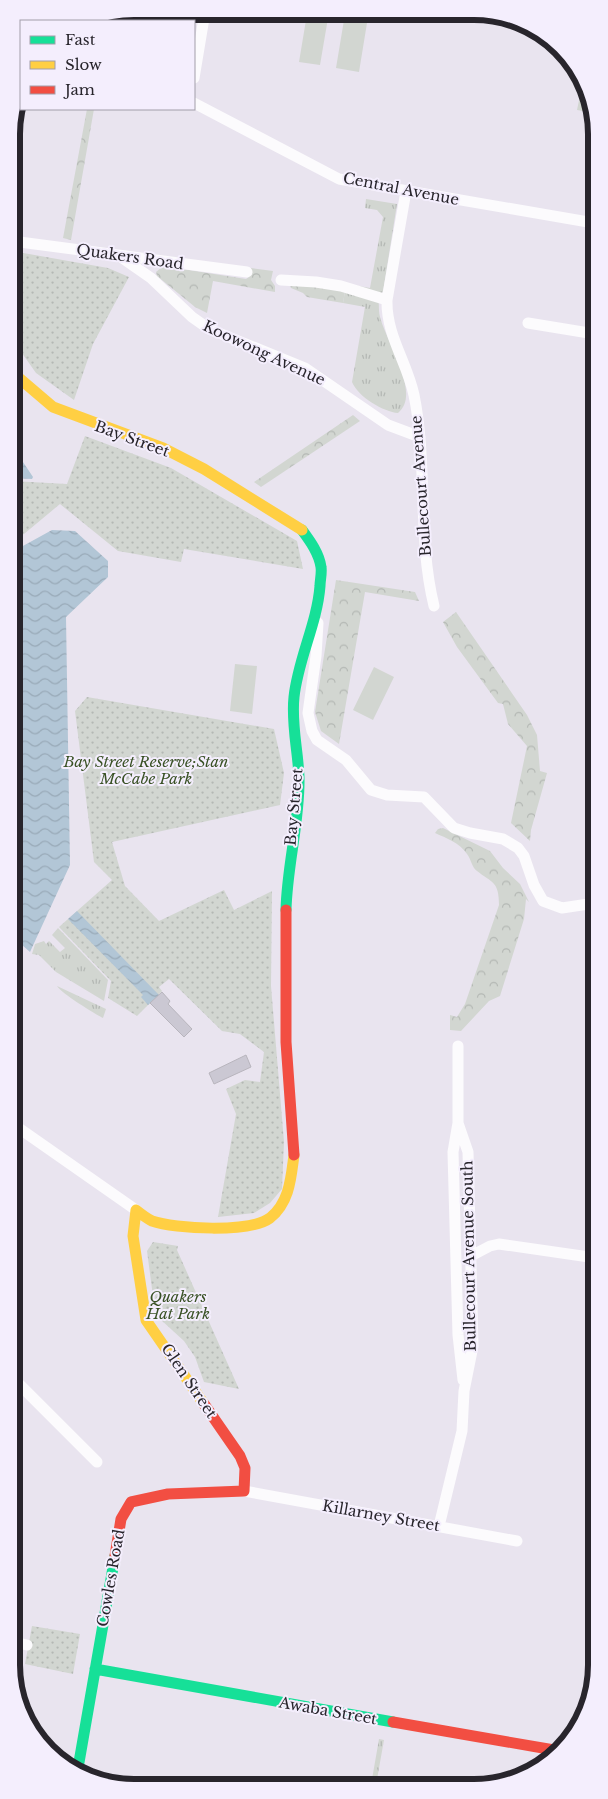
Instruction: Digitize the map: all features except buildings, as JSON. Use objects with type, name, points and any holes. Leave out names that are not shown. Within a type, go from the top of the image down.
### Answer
[{"type":"street","points":[[195,72],[204,20]]},
{"type":"street","name":"Central Avenue","points":[[195,104],[339,179],[588,223]]},
{"type":"street","name":"Bullecourt Avenue","points":[[406,191],[387,300],[386,316],[408,374],[420,437],[426,574],[434,606]]},
{"type":"street","name":"Quakers Road","points":[[20,242],[248,272]]},
{"type":"street","name":"Koowong Avenue","points":[[118,255],[151,278],[192,317],[208,329],[305,368],[348,395],[388,425],[420,437]]},
{"type":"street","points":[[281,280],[341,286],[387,300]]},
{"type":"street","points":[[528,323],[588,333]]},
{"type":"street","name":"Bay Street","points":[[20,379],[53,407],[163,448],[204,469],[301,529],[313,544],[321,566],[318,608],[298,671],[294,698],[293,724],[299,778],[297,810],[287,876],[285,921],[286,1042],[295,1148],[289,1194],[270,1218],[247,1227],[164,1224],[150,1220],[136,1210]]},
{"type":"street","points":[[318,608],[316,656],[308,713],[312,731],[317,740],[346,760],[371,790],[387,796],[424,797],[454,828],[511,843],[524,856],[534,885],[543,901],[562,908],[588,904]]},
{"type":"street","name":"Bullecourt Avenue South","points":[[458,1046],[458,1123],[452,1152],[458,1334],[464,1391]]},
{"type":"street","name":"Bullecourt Avenue South","points":[[439,1526],[462,1431],[464,1391],[473,1346],[468,1152],[458,1123]]},
{"type":"street","points":[[20,1129],[136,1210]]},
{"type":"street","name":"Glen Street","points":[[136,1210],[133,1236],[146,1320],[240,1456],[244,1468],[244,1491]]},
{"type":"street","points":[[471,1256],[490,1246],[499,1244],[588,1257]]},
{"type":"street","points":[[20,1385],[97,1462]]},
{"type":"street","name":"Cowles Road","points":[[79,1765],[121,1519],[128,1505],[135,1500],[182,1493],[219,1490],[244,1491]]},
{"type":"street","name":"Killarney Street","points":[[244,1491],[517,1541]]},
{"type":"street","points":[[20,1644],[26,1645]]},
{"type":"street","name":"Awaba Street","points":[[96,1669],[551,1749]]},
{"type":"green space","points":[[306,20],[328,20],[320,65],[299,62]]},
{"type":"green space","points":[[344,20],[367,23],[359,72],[336,68]]},
{"type":"green space","points":[[580,93],[586,112],[577,110]]},
{"type":"green space","points":[[87,110],[94,110],[71,240],[63,238]]},
{"type":"green space","points":[[366,199],[397,204],[383,292],[377,295],[383,327],[404,381],[406,393],[404,404],[398,413],[386,410],[372,403],[355,388],[352,382],[365,307],[343,303],[345,291],[313,278],[370,288],[383,217],[377,210],[365,208]]},
{"type":"green space","points":[[20,252],[108,268],[129,277],[93,344],[74,400],[36,373],[20,350]]},
{"type":"green space","points":[[163,266],[246,279],[249,277],[251,268],[273,271],[271,280],[275,286],[275,292],[213,281],[207,313],[195,307],[157,276],[156,272]]},
{"type":"green space","points":[[290,284],[345,291],[343,303],[307,297],[303,293],[291,288]]},
{"type":"green space","points":[[353,415],[360,421],[261,487],[254,482]]},
{"type":"green space","points":[[85,436],[171,468],[297,541],[303,569],[184,549],[181,562],[118,551],[60,504],[20,536],[20,481],[67,484]]},
{"type":"green space","points":[[336,580],[415,592],[419,601],[365,592],[339,744],[321,731],[315,712]]},
{"type":"green space","points":[[456,612],[527,715],[537,735],[540,771],[547,773],[531,830],[530,841],[511,823],[527,746],[508,724],[503,704],[498,703],[457,647],[443,622]]},
{"type":"green space","points":[[235,664],[257,666],[252,714],[230,711]]},
{"type":"green space","points":[[374,667],[394,677],[373,720],[353,710]]},
{"type":"green space","name":"Bay Street Reserve;Stan McCabe Park","points":[[87,697],[274,729],[284,773],[280,805],[112,842],[125,886],[159,921],[224,890],[234,910],[272,891],[271,986],[284,1142],[282,1189],[270,1203],[254,1213],[218,1217],[236,1114],[226,1089],[245,1080],[260,1082],[264,1052],[240,1034],[222,1031],[169,979],[159,987],[162,991],[137,1016],[108,998],[111,981],[59,927],[112,880],[94,862],[75,711]]},
{"type":"green space","points":[[443,828],[490,851],[503,868],[520,884],[529,902],[526,899],[524,919],[500,996],[489,1001],[461,1031],[450,1030],[450,1015],[457,1017],[465,1004],[499,905],[499,897],[494,884],[475,870],[461,847],[435,833],[438,829]]},
{"type":"green space","points":[[58,928],[108,980],[104,1001],[56,972],[39,955],[32,954],[35,944],[44,941],[46,944],[49,941],[60,952],[65,948],[52,935]]},
{"type":"green space","points":[[57,986],[106,1009],[103,1018],[71,998]]},
{"type":"green space","name":"Quakers Hat Park","points":[[153,1242],[178,1246],[177,1250],[239,1389],[204,1382],[195,1357],[184,1341],[160,1319],[154,1304],[147,1251]]},
{"type":"green space","points":[[32,1626],[80,1634],[73,1674],[25,1664]]},
{"type":"green space","points":[[379,1739],[384,1740],[377,1779],[372,1779]]},
{"type":"water","points":[[20,460],[33,477],[32,479],[20,478]]},
{"type":"water","points":[[52,530],[75,531],[108,561],[108,577],[66,617],[70,865],[30,952],[20,943],[20,548]]},
{"type":"water","points":[[77,911],[159,995],[148,1005],[141,997],[143,995],[68,919]]},
{"type":"traffic: fast","points":[[286,910],[299,794],[293,717],[294,697],[299,669],[315,614],[321,572],[316,552],[302,530]]},
{"type":"traffic: fast","points":[[79,1765],[115,1556]]},
{"type":"traffic: fast","points":[[95,1669],[393,1722]]},
{"type":"traffic: slow","points":[[20,379],[53,407],[163,448],[204,469],[302,530]]},
{"type":"traffic: slow","points":[[204,1404],[146,1320],[133,1236],[136,1210],[152,1221],[194,1228],[230,1228],[260,1223],[277,1212],[286,1197],[294,1155]]},
{"type":"traffic: jam","points":[[286,910],[286,1042],[294,1155]]},
{"type":"traffic: jam","points":[[115,1556],[121,1519],[131,1502],[168,1494],[244,1491],[245,1468],[240,1456],[204,1404]]},
{"type":"traffic: jam","points":[[393,1722],[551,1749]]}]
